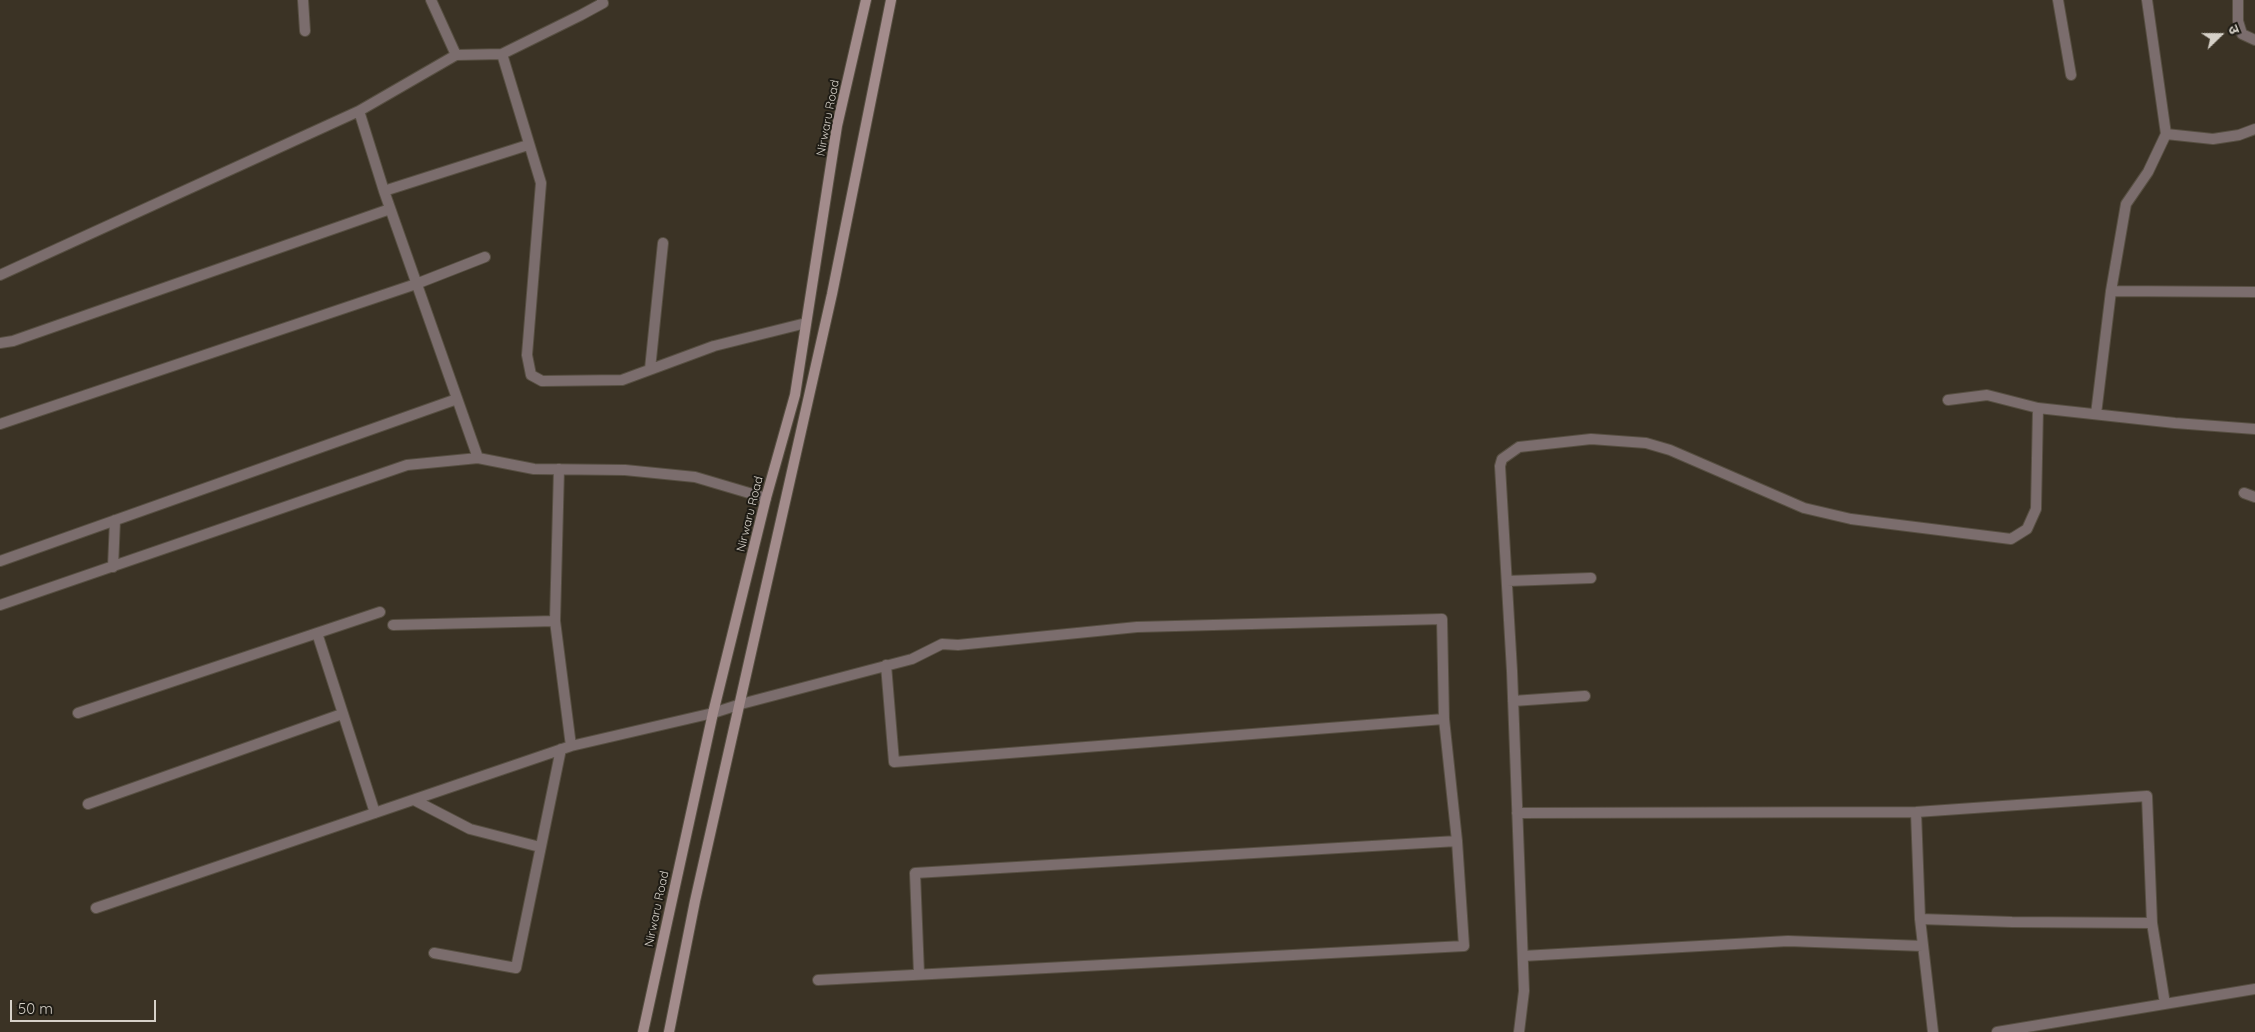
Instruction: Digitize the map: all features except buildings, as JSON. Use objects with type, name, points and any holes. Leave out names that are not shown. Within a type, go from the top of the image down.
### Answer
[{"type":"street","points":[[303,0],[305,31]]},
{"type":"street","points":[[431,0],[456,55]]},
{"type":"street","name":"Nirwaru Road","points":[[643,1032],[713,713],[766,498],[795,396],[837,126],[866,0]]},
{"type":"street","points":[[669,1032],[695,901],[830,303],[891,0]]},
{"type":"street","points":[[2058,0],[2071,75]]},
{"type":"street","points":[[2096,414],[2111,291],[2126,204],[2148,172],[2166,134],[2147,0]]},
{"type":"street","points":[[2238,0],[2238,20],[2242,34],[2255,40]]},
{"type":"street","points":[[0,275],[359,111],[456,55],[502,54],[604,1]]},
{"type":"street","points":[[502,54],[541,183],[527,355],[531,374],[542,381],[622,380],[714,346],[806,323]]},
{"type":"street","points":[[359,111],[390,209],[478,458]]},
{"type":"street","points":[[2166,134],[2213,139],[2238,135],[2255,129]]},
{"type":"street","points":[[384,191],[528,144]]},
{"type":"street","points":[[0,343],[13,341],[390,209]]},
{"type":"street","points":[[650,369],[663,243]]},
{"type":"street","points":[[0,424],[416,284],[485,257]]},
{"type":"street","points":[[2111,291],[2255,292]]},
{"type":"street","points":[[1948,400],[1987,395],[2038,408],[2175,423],[2255,429]]},
{"type":"street","points":[[0,560],[457,399]]},
{"type":"street","points":[[1519,1032],[1524,991],[1523,956],[1513,701],[1500,466],[1507,454],[1519,448],[1591,439],[1646,443],[1670,450],[1804,508],[1851,519],[2010,539],[2027,529],[2036,509],[2038,408]]},
{"type":"street","points":[[0,605],[407,465],[478,458],[534,469],[625,470],[695,477],[766,498]]},
{"type":"street","points":[[434,953],[516,968],[540,847],[566,747],[555,621],[559,469]]},
{"type":"street","points":[[2244,493],[2255,497]]},
{"type":"street","points":[[113,566],[116,520]]},
{"type":"street","points":[[1507,581],[1591,578]]},
{"type":"street","points":[[78,713],[380,612]]},
{"type":"street","points":[[96,908],[566,747],[713,713],[740,704],[912,659],[942,644],[958,645],[1137,628],[1442,619],[1444,719],[1458,841],[1464,946],[818,980]]},
{"type":"street","points":[[393,625],[555,621]]},
{"type":"street","points":[[317,634],[375,813]]},
{"type":"street","points":[[886,665],[894,762],[1444,719]]},
{"type":"street","points":[[1513,701],[1585,696]]},
{"type":"street","points":[[88,804],[342,714]]},
{"type":"street","points":[[1517,813],[1916,812],[2147,796],[2152,923],[2165,1004]]},
{"type":"street","points":[[414,800],[470,829],[540,847]]},
{"type":"street","points":[[1916,812],[1920,918],[1933,1032]]},
{"type":"street","points":[[919,974],[915,873],[1458,841]]},
{"type":"street","points":[[1920,918],[2012,922],[2152,923]]},
{"type":"street","points":[[1523,956],[1788,941],[1923,946]]},
{"type":"street","points":[[1998,1032],[2255,989]]}]
